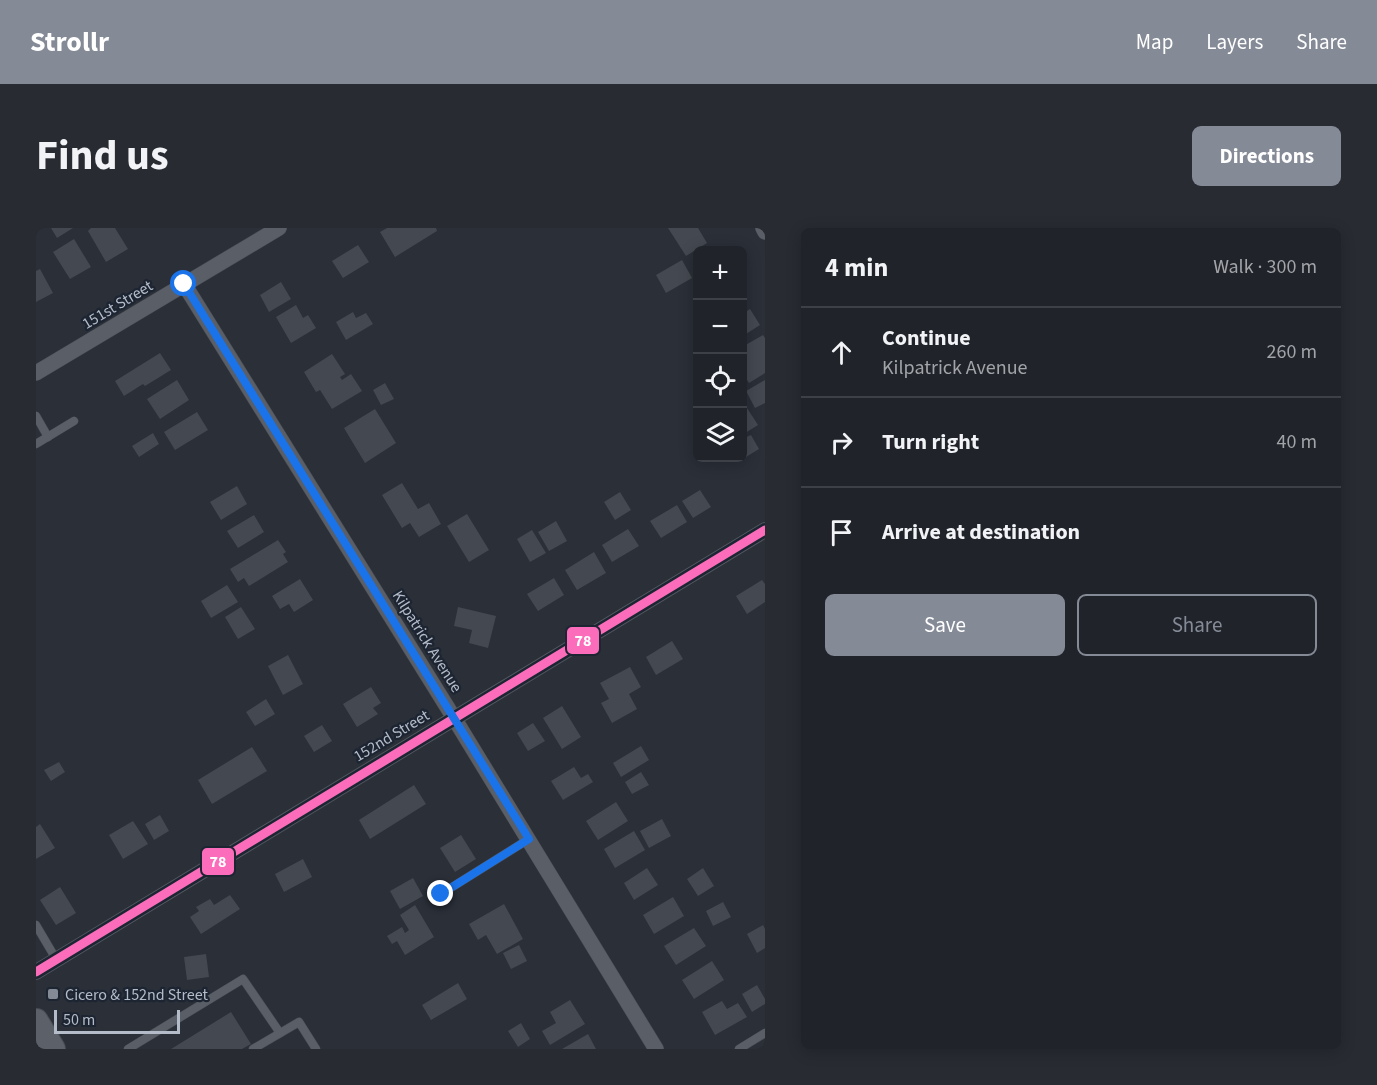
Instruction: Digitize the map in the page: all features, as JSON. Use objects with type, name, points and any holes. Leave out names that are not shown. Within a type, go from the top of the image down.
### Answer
[{"type":"street","name":"151st Street","points":[[36,374],[279,228]]},
{"type":"street","name":"Kilpatrick Avenue","points":[[184,284],[454,717],[656,1049]]},
{"type":"street","name":"152nd Street","points":[[36,972],[765,530]]},
{"type":"lane","points":[[36,416],[48,437]]},
{"type":"lane","points":[[36,444],[74,421]]},
{"type":"lane","points":[[441,894],[529,839]]},
{"type":"lane","points":[[36,925],[56,959]]},
{"type":"lane","points":[[128,1049],[243,979],[280,1033]]},
{"type":"lane","points":[[253,1049],[263,1047],[280,1033],[299,1022],[316,1049]]},
{"type":"lane","points":[[739,1049],[765,1033]]},
{"type":"building","points":[[51,228],[73,228],[57,238]]},
{"type":"building","points":[[91,228],[115,228],[128,249],[106,262],[88,231]]},
{"type":"building","points":[[387,228],[436,228],[437,231],[395,257],[380,232]]},
{"type":"building","points":[[668,228],[698,228],[707,243],[702,246],[693,246],[693,252],[686,256]]},
{"type":"building","points":[[74,239],[91,267],[70,279],[53,252]]},
{"type":"building","points":[[358,245],[369,262],[343,278],[332,261]]},
{"type":"building","points":[[682,260],[692,278],[666,293],[656,275]]},
{"type":"building","points":[[40,269],[53,293],[36,302],[36,271]]},
{"type":"building","points":[[281,282],[291,299],[269,312],[260,295]]},
{"type":"building","points":[[296,305],[303,318],[308,315],[316,328],[291,343],[276,317]]},
{"type":"building","points":[[750,309],[760,325],[747,333],[747,311]]},
{"type":"building","points":[[353,312],[356,318],[366,313],[373,324],[346,340],[336,322]]},
{"type":"building","points":[[763,335],[765,338],[765,373],[749,383],[747,380],[747,344]]},
{"type":"building","points":[[160,353],[171,370],[124,396],[115,381]]},
{"type":"building","points":[[332,354],[345,374],[340,377],[342,380],[351,374],[362,391],[332,409],[320,390],[316,392],[304,372]]},
{"type":"building","points":[[177,380],[189,400],[160,419],[147,399]]},
{"type":"building","points":[[765,380],[765,403],[755,408],[747,390]]},
{"type":"building","points":[[385,383],[394,399],[381,405],[373,390]]},
{"type":"building","points":[[747,408],[758,425],[747,432]]},
{"type":"building","points":[[375,409],[396,443],[365,463],[344,428]]},
{"type":"building","points":[[197,412],[208,430],[175,450],[164,432]]},
{"type":"building","points":[[153,433],[159,444],[139,457],[132,446]]},
{"type":"building","points":[[751,435],[759,449],[747,456],[747,437]]},
{"type":"building","points":[[402,483],[418,509],[429,503],[441,524],[419,537],[410,523],[402,528],[382,495]]},
{"type":"building","points":[[237,486],[247,504],[221,520],[210,502]]},
{"type":"building","points":[[700,490],[711,507],[693,518],[682,501]]},
{"type":"building","points":[[620,492],[631,510],[615,520],[604,502]]},
{"type":"building","points":[[677,505],[687,522],[661,538],[650,521]]},
{"type":"building","points":[[467,514],[489,550],[469,562],[447,526]]},
{"type":"building","points":[[254,515],[264,532],[238,548],[227,531]]},
{"type":"building","points":[[556,521],[567,541],[549,551],[538,532]]},
{"type":"building","points":[[628,529],[639,546],[612,562],[602,545]]},
{"type":"building","points":[[532,530],[546,553],[530,562],[517,539]]},
{"type":"building","points":[[278,540],[286,552],[283,554],[288,562],[249,586],[244,578],[238,582],[230,569]]},
{"type":"building","points":[[594,552],[606,573],[577,590],[565,570]]},
{"type":"building","points":[[554,578],[564,595],[538,611],[527,594]]},
{"type":"building","points":[[300,579],[313,600],[294,612],[289,604],[280,609],[272,596]]},
{"type":"building","points":[[762,580],[765,584],[765,602],[747,614],[736,596]]},
{"type":"building","points":[[227,585],[238,602],[211,618],[201,601]]},
{"type":"building","points":[[241,607],[255,629],[238,639],[225,617]]},
{"type":"building","points":[[458,607],[496,616],[488,648],[469,643],[472,630],[454,626]]},
{"type":"building","points":[[672,641],[683,659],[656,675],[646,657]]},
{"type":"building","points":[[288,655],[303,684],[283,695],[268,666]]},
{"type":"building","points":[[630,667],[641,687],[629,694],[637,709],[612,723],[601,703],[609,699],[600,683]]},
{"type":"building","points":[[371,687],[381,703],[373,708],[378,714],[357,727],[343,704]]},
{"type":"building","points":[[266,699],[275,714],[255,726],[246,712]]},
{"type":"building","points":[[562,706],[581,737],[562,749],[543,718]]},
{"type":"building","points":[[533,723],[545,741],[528,751],[517,733]]},
{"type":"building","points":[[322,725],[332,741],[314,752],[304,736]]},
{"type":"building","points":[[641,746],[649,760],[621,777],[613,763]]},
{"type":"building","points":[[252,747],[267,771],[212,804],[198,780]]},
{"type":"building","points":[[59,762],[65,772],[51,781],[44,770]]},
{"type":"building","points":[[574,767],[581,778],[588,774],[593,782],[563,800],[551,781]]},
{"type":"building","points":[[641,772],[649,785],[632,794],[625,782]]},
{"type":"building","points":[[414,785],[426,804],[370,839],[359,820]]},
{"type":"building","points":[[616,802],[628,821],[598,840],[586,821]]},
{"type":"building","points":[[160,815],[169,831],[154,840],[145,824]]},
{"type":"building","points":[[662,819],[671,836],[649,848],[640,831]]},
{"type":"building","points":[[133,821],[148,844],[123,859],[109,835]]},
{"type":"building","points":[[40,824],[55,848],[36,859],[36,827]]},
{"type":"building","points":[[634,831],[645,850],[615,868],[604,849]]},
{"type":"building","points":[[461,835],[476,859],[455,872],[440,848]]},
{"type":"building","points":[[303,859],[312,877],[284,892],[275,874]]},
{"type":"building","points":[[647,868],[658,885],[634,900],[624,883]]},
{"type":"building","points":[[703,868],[714,886],[698,896],[687,879]]},
{"type":"building","points":[[413,878],[423,896],[400,909],[390,891]]},
{"type":"building","points":[[60,887],[76,913],[56,925],[40,900]]},
{"type":"building","points":[[230,895],[240,909],[201,934],[190,917],[199,911],[196,907],[210,899],[214,905]]},
{"type":"building","points":[[673,897],[684,916],[654,934],[643,915]]},
{"type":"building","points":[[723,902],[731,917],[713,926],[706,911]]},
{"type":"building","points":[[504,904],[523,939],[497,954],[486,935],[478,940],[469,924]]},
{"type":"building","points":[[415,905],[434,937],[405,955],[397,941],[392,944],[387,936],[402,927],[405,933],[409,930],[400,915]]},
{"type":"building","points":[[763,925],[765,948],[757,953],[747,934]]},
{"type":"building","points":[[694,928],[706,946],[676,965],[664,946]]},
{"type":"building","points":[[519,945],[527,961],[511,969],[503,953]]},
{"type":"building","points":[[206,954],[209,977],[187,980],[184,957]]},
{"type":"building","points":[[712,961],[724,980],[694,999],[682,980]]},
{"type":"building","points":[[458,983],[467,999],[431,1020],[422,1005]]},
{"type":"building","points":[[757,985],[765,999],[765,1004],[752,1012],[742,994]]},
{"type":"building","points":[[570,1000],[585,1024],[550,1045],[542,1031],[556,1023],[550,1012]]},
{"type":"building","points":[[722,1001],[727,1009],[738,1003],[747,1017],[715,1035],[702,1012]]},
{"type":"building","points":[[231,1012],[251,1044],[242,1049],[171,1049]]},
{"type":"building","points":[[521,1023],[530,1039],[518,1047],[508,1031]]},
{"type":"building","points":[[588,1034],[596,1049],[562,1049]]},
{"type":"transit line","name":"78","points":[[36,972],[765,530]]},
{"type":"place","name":"Cicero & 152nd Street","points":[[53,994]]},
{"type":"route","points":[[184,284],[529,839],[441,894]]}]
